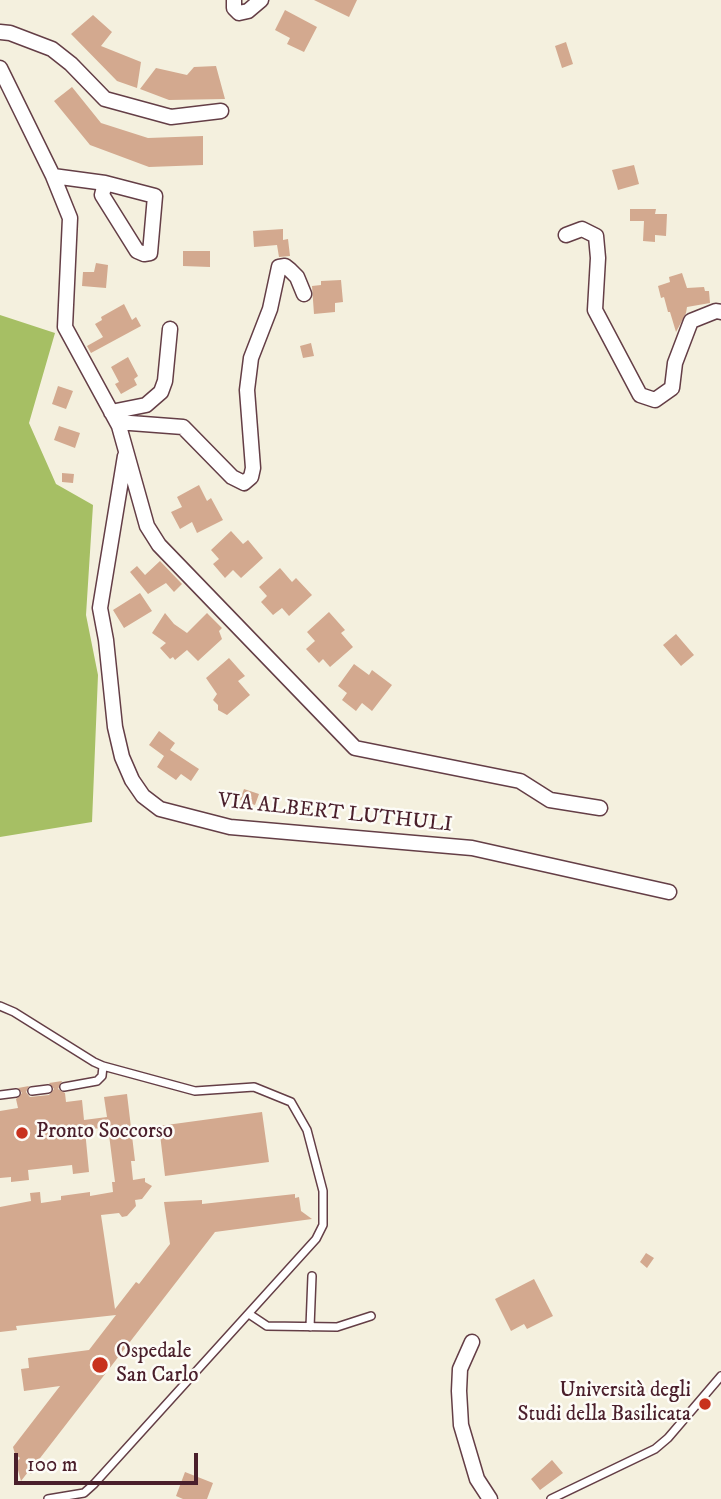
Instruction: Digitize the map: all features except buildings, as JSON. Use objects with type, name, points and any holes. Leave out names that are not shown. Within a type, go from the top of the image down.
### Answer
[{"type":"street","points":[[234,0],[234,8],[239,13],[248,11],[261,0]]},
{"type":"street","points":[[0,32],[10,33],[52,49],[71,64],[105,99],[171,117],[221,111]]},
{"type":"street","name":"VIA ALBERT LUTHULI","points":[[0,68],[70,218],[65,327],[124,439],[125,451],[147,526],[159,545],[355,748],[520,781],[550,800],[600,808]]},
{"type":"street","points":[[52,176],[105,183],[155,196],[150,253],[137,251],[103,195],[105,183]]},
{"type":"street","points":[[566,235],[582,229],[596,236],[598,258],[595,310],[640,395],[655,400],[672,388],[675,363],[691,321],[716,311],[721,312]]},
{"type":"street","points":[[114,417],[183,427],[232,477],[244,483],[251,477],[253,468],[247,390],[251,358],[270,309],[279,267],[285,266],[297,277],[304,294]]},
{"type":"street","points":[[114,417],[146,405],[160,393],[165,381],[170,329]]},
{"type":"street","name":"VIA ALBERT LUTHULI","points":[[125,451],[100,608],[115,727],[122,757],[143,796],[160,809],[230,827],[472,848],[668,892]]},
{"type":"street","points":[[472,1342],[460,1369],[461,1424],[477,1479],[490,1499]]},
{"type":"lane","points":[[0,1006],[103,1066],[195,1091],[254,1087],[291,1102],[307,1130],[323,1191],[323,1225],[316,1239],[85,1493],[48,1499]]},
{"type":"lane","points":[[64,1087],[97,1081],[102,1076],[103,1066]]},
{"type":"lane","points":[[32,1091],[48,1089]]},
{"type":"lane","points":[[0,1095],[16,1093]]},
{"type":"lane","points":[[310,1326],[312,1276]]},
{"type":"lane","points":[[249,1314],[267,1326],[337,1327],[370,1317]]},
{"type":"lane","points":[[551,1499],[655,1449],[668,1438],[721,1376]]},
{"type":"green space","points":[[0,315],[55,333],[29,423],[56,484],[93,505],[86,615],[98,675],[92,822],[0,837]]},
{"type":"place","name":"Pronto Soccorso","points":[[22,1133]]},
{"type":"place","name":"Ospedale San Carlo","points":[[100,1365]]},
{"type":"place","name":"Università degli Studi della Basilicata","points":[[705,1404]]}]
